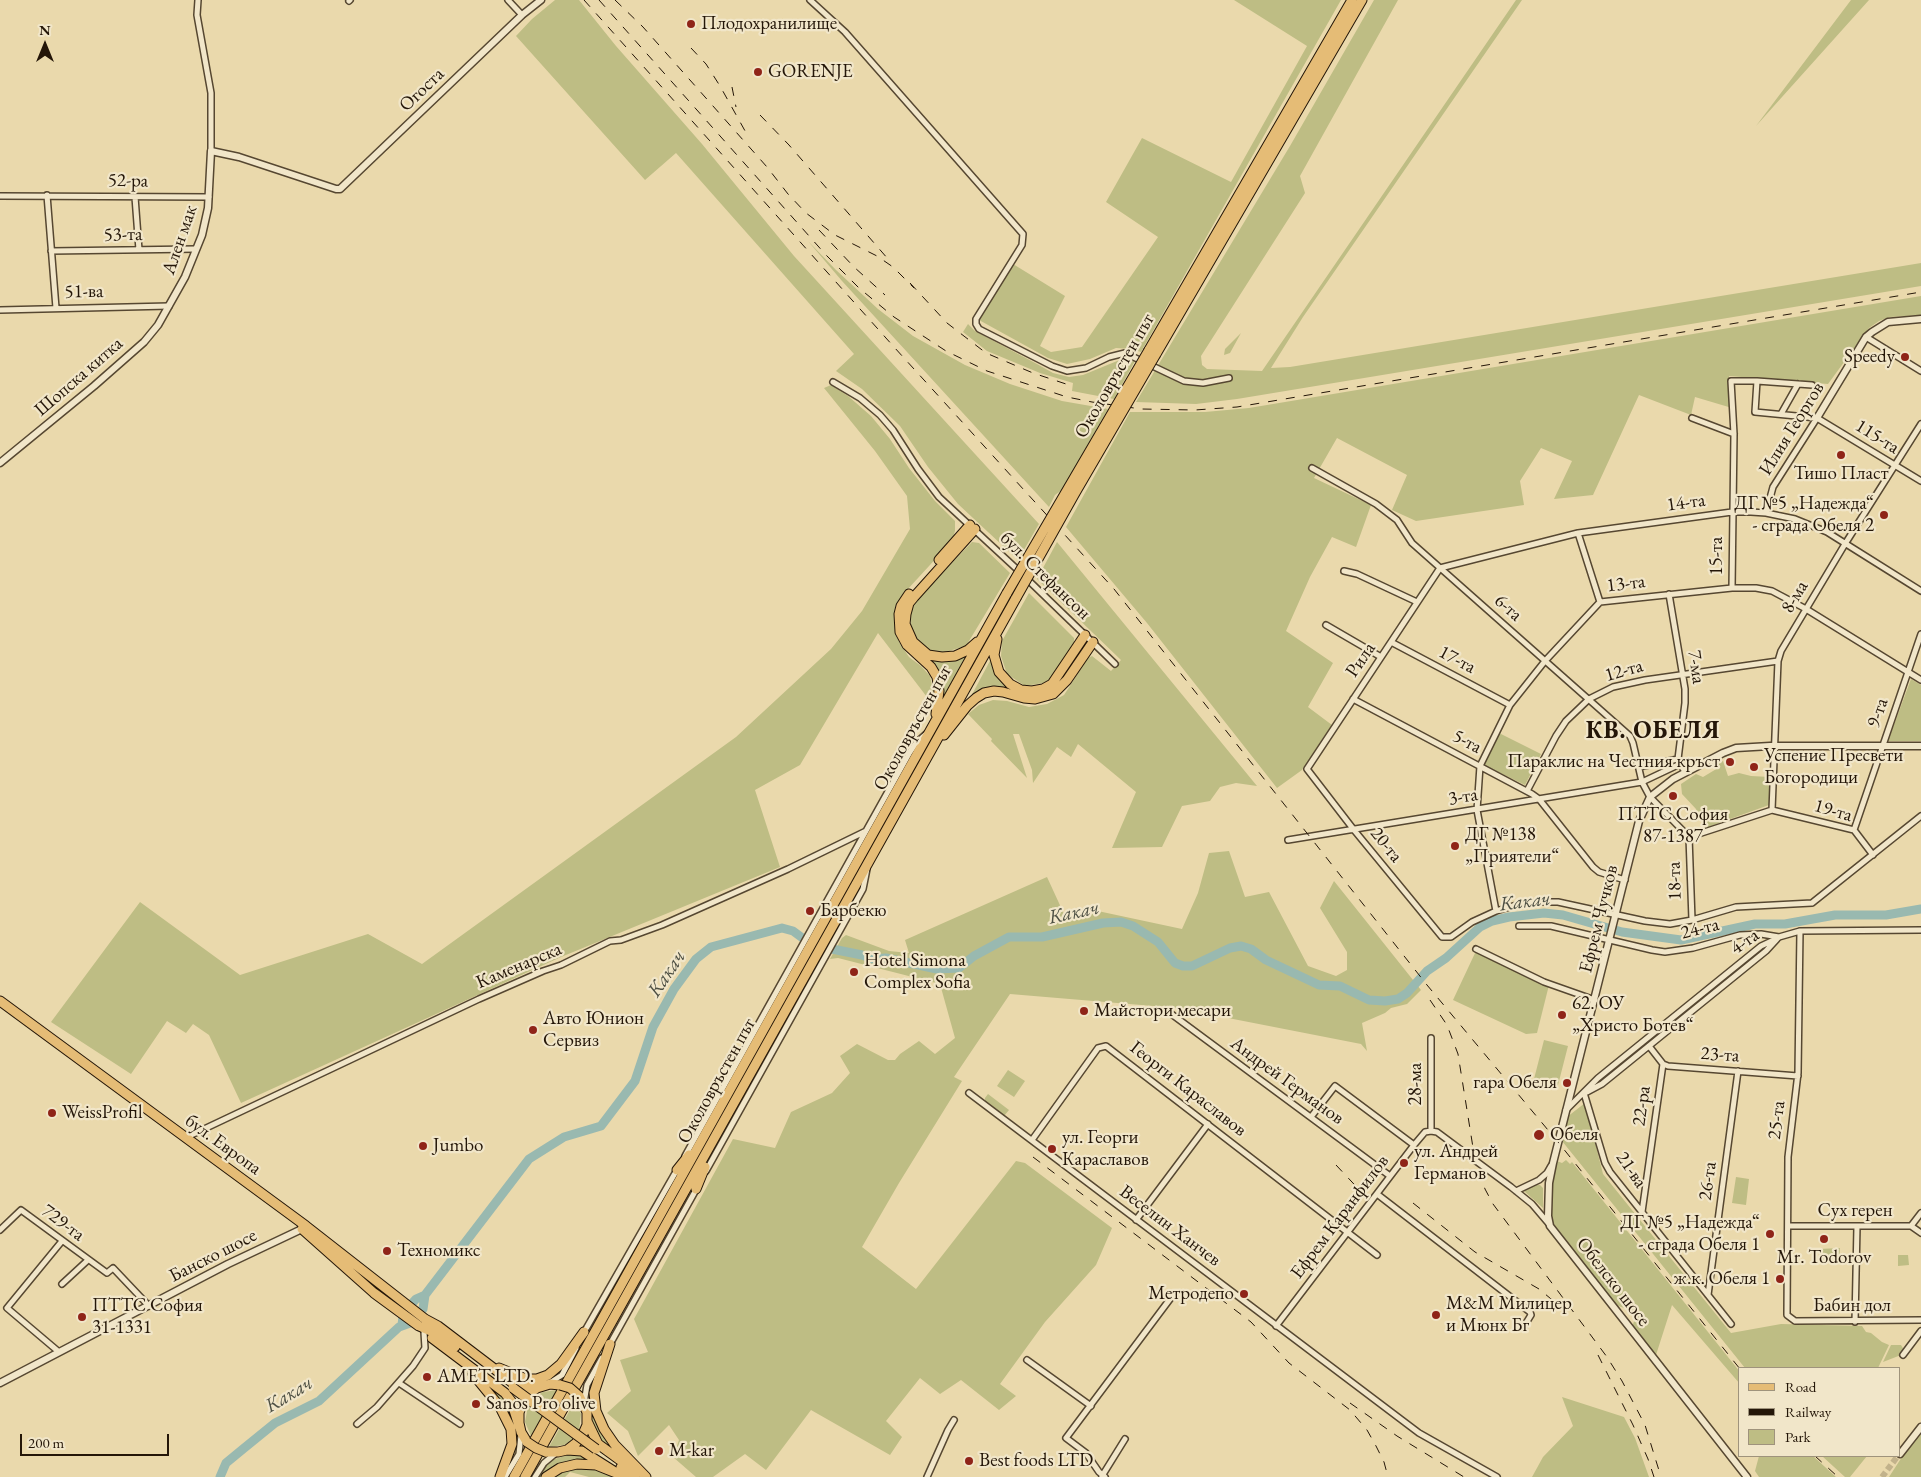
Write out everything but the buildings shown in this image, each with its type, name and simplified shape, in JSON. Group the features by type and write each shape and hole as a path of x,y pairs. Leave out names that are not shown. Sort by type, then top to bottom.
{"main road":[{"name":"Околовръстен път","path":"824,931 869,861 1352,0"},
{"name":"Околовръстен път","path":"525,1477 724,1120 813,953 880,821 1007,593 1362,0"},
{"path":"972,527 914,596 906,614 907,630 913,642 923,652 935,656 948,657 968,650 995,615"},
{"path":"931,728 939,691 937,676 931,667 912,651 902,639 899,614 906,598 972,527"},
{"path":"1003,621 995,646 995,664 1004,679 1021,690 1043,689 1052,684 1085,635"},
{"path":"935,744 948,731 967,706 984,693 1003,692 1035,699 1053,694 1067,680 1092,642"},
{"path":"880,821 882,803"},
{"name":"Околовръстен път","path":"514,1477 731,1089 813,953"},
{"name":"бул. Европа","path":"0,1001 402,1301 440,1343 508,1396 520,1429"},
{"name":"бул. Европа","path":"0,1006 304,1227 374,1293 396,1309 481,1359 515,1385 531,1387 544,1385"},
{"path":"696,1189 724,1120"},
{"path":"677,1170 707,1134"},
{"name":"бул. Европа","path":"423,1326 435,1332 635,1477"},
{"path":"481,1359 519,1377 537,1379 554,1372 584,1332"},
{"path":"610,1344 594,1393 596,1411 604,1429 615,1445 645,1477"},
{"path":"465,1364 490,1393 510,1423 512,1444 500,1477"},
{"path":"620,1475 582,1451 546,1452 527,1442 520,1429 519,1413 522,1403 528,1394 544,1385 560,1385 570,1388 581,1399 595,1439 602,1448 645,1477"},
{"path":"562,1451 580,1439 586,1429 587,1420"},
{"path":"546,1477 560,1468 577,1464 596,1466 620,1475"}],"street":[{"name":"Ален мак","path":"169,306 185,277 196,250 207,218 209,197 211,151 210,92 197,15 198,0"},
{"path":"508,0 522,15"},
{"name":"Огоста","path":"211,151 239,157 336,190 343,187 522,15 540,0"},
{"path":"810,0 845,32 1022,234 1022,245 976,319 979,329 1052,366 1067,371 1086,368 1117,354 1125,353 1184,382 1202,382 1229,378"},
{"path":"47,195 56,308"},
{"name":"52-ра","path":"0,196 209,197"},
{"path":"135,197 139,250"},
{"name":"53-та","path":"51,251 196,250"},
{"name":"51-ва","path":"0,310 169,306"},
{"name":"Шопска китка","path":"0,463 94,386 144,342 158,325 169,306"},
{"name":"Илия Георгов","path":"1766,513 1773,487 1866,337 1882,324 1921,319"},
{"path":"1866,337 1921,371"},
{"name":"15-та","path":"1732,588 1734,413 1731,381 1757,381"},
{"path":"1812,385 1757,381 1755,412 1817,418"},
{"name":"бул. Стефансон","path":"833,382 860,398 880,414 939,496 1115,664"},
{"path":"1781,414 1798,384"},
{"path":"1692,418 1734,434"},
{"name":"115-та","path":"1817,418 1921,481"},
{"name":"8-ма","path":"1772,810 1778,661 1781,651 1921,424"},
{"name":"6-та","path":"1312,468 1376,504 1397,520 1412,543 1630,736 1642,782 1650,797"},
{"name":"14-та","path":"1440,568 1578,533 1732,512 1766,513 1810,524 1921,591"},
{"path":"1578,533 1600,602"},
{"name":"Рила","path":"1307,769 1440,568"},
{"path":"1344,571 1362,576 1418,602"},
{"name":"13-та","path":"1496,911 1478,810 1480,766 1510,705 1545,661 1600,602 1732,588 1756,588 1772,591 1806,608 1921,680"},
{"name":"7-ма","path":"1669,594 1683,674 1685,703 1679,761"},
{"path":"1326,625 1381,657"},
{"name":"9-та","path":"1854,830 1921,634"},
{"name":"17-та","path":"1390,642 1510,705"},
{"name":"12-та","path":"1527,791 1556,736 1576,710 1589,700 1614,687 1628,682 1778,661"},
{"name":"5-та","path":"1352,699 1527,791 1539,799 1593,867 1607,875 1624,880"},
{"path":"581,1399 696,1189 824,931 866,830 916,743 931,728"},
{"path":"1650,797 1666,782 1736,748 1775,746 1921,746"},
{"path":"1638,767 1679,761 1685,772"},
{"name":"3-та","path":"1288,840 1642,782 1679,761"},
{"name":"20-та","path":"1307,769 1439,936 1444,938"},
{"name":"18-та","path":"1650,797 1689,837 1692,920"},
{"name":"Ефрем Чучков","path":"1550,1226 1548,1216 1549,1183 1553,1163 1639,821 1650,797"},
{"path":"1689,837 1772,810"},
{"name":"19-та","path":"1772,810 1854,830 1873,854"},
{"path":"1873,854 1921,816"},
{"name":"Каменарска","path":"185,1138 479,999 561,965 610,941 621,940 667,923 788,869 866,830"},
{"name":"24-та","path":"1444,938 1450,937 1472,922 1496,911 1520,904 1558,902 1615,917 1659,924 1692,920 1736,907 1801,905 1815,901 1873,854"},
{"name":"24-та","path":"1519,926 1551,926 1610,937 1665,952 1693,948 1740,935 1761,934 1779,937 1800,931 1921,930"},
{"name":"25-та","path":"1786,1313 1788,1157 1798,1076 1800,931"},
{"name":"4-та","path":"1584,1093 1602,1084 1766,951 1779,937"},
{"name":"4-та","path":"1566,1110 1598,1078 1761,946 1779,937"},
{"path":"1476,949 1544,982 1595,1000"},
{"path":"544,1385 562,1375 584,1332 677,1170 813,953"},
{"name":"Андрей Германов","path":"1166,1010 1390,1176"},
{"name":"28-ма","path":"1431,1038 1431,1130"},
{"name":"Георги Караславов","path":"1032,1140 1101,1046 1106,1046 1377,1255"},
{"path":"1649,1046 1663,1064"},
{"name":"23-та","path":"1663,1064 1668,1066 1798,1076"},
{"name":"22-ра","path":"1642,1212 1663,1064"},
{"name":"26-та","path":"1708,1295 1738,1071"},
{"path":"1312,1117 1335,1086 1414,1145"},
{"name":"21-ва","path":"1584,1093 1607,1168 1731,1324"},
{"name":"Веселин Ханчев","path":"969,1094 1419,1433 1497,1477"},
{"path":"1136,1220 1208,1124"},
{"name":"Ефрем Каранфилов","path":"1276,1326 1414,1145 1425,1132 1431,1130"},
{"name":"Обелско шосе","path":"1431,1130 1437,1132 1532,1204 1747,1477"},
{"path":"1516,1191 1539,1180 1553,1163"},
{"path":"1376,1194 1530,1312 1532,1315 1523,1328"},
{"name":"729-та","path":"0,1230 21,1210 107,1273 113,1268 149,1306"},
{"path":"1911,1226 1921,1213"},
{"name":"Сух герен","path":"1788,1226 1911,1226 1921,1233"},
{"path":"1855,1322 1857,1226"},
{"name":"Банско шосе","path":"0,1383 228,1264 304,1227"},
{"path":"59,1352 7,1308 62,1241"},
{"name":"729-та","path":"62,1284 88,1260"},
{"path":"1125,1439 1103,1476 1086,1453 1066,1438 1173,1295"},
{"name":"Бабин дол","path":"1786,1313 1789,1318 1796,1321 1921,1320"},
{"path":"423,1326 425,1348"},
{"path":"1903,1355 1921,1331"},
{"path":"357,1424 377,1407 399,1383 425,1348 440,1343"},
{"path":"1027,1360 1091,1406"},
{"path":"399,1383 460,1424"},
{"path":"927,1477 954,1420"},
{"path":"1901,1452 1921,1426"},
{"path":"505,1477 518,1454 520,1429"},
{"path":"535,1477 544,1463 562,1451"}],"green space":[{"path":"555,0 579,0 616,46 702,144 794,256 1039,524 1018,560 958,504 928,467 900,426 862,389 836,371 854,354 676,153 645,180 516,36 532,19"},
{"path":"1234,0 1341,0 1141,352 1116,348 1090,359 1067,364 1048,358 979,320 1013,264 1065,296 1040,346 1051,352 1082,347 1158,237 1106,202 1142,138 1231,182 1307,46"},
{"path":"1374,0 1398,0 1300,176 1305,193 1201,356 1202,365 1207,369 1262,371 1516,0 1522,0 1303,317 1271,368 1290,367 1921,263 1921,286 1237,399 1196,404 1136,402 1290,146"},
{"path":"1851,0 1869,0 1756,126"},
{"path":"808,241 878,309 913,336 965,365 1010,384 1062,401 1108,409 1062,490 1055,495 1049,507 842,281"},
{"path":"1921,296 1921,315 1890,317 1879,321 1869,328 1828,384 1729,376 1732,408 1695,397 1691,415 1639,395 1593,495 1554,499 1572,461 1541,448 1520,481 1524,505 1416,521 1392,510 1407,475 1337,438 1314,478 1371,505 1356,547 1332,537 1310,577 1286,631 1333,663 1308,707 1332,725 1302,770 1277,788 1147,623 1066,527 1130,412 1205,412 1249,408"},
{"path":"968,324 975,331 1053,373 1069,377 1083,375 1122,359 1135,361 1114,399 1072,391 1073,383 1040,373 987,351 963,332"},
{"path":"1241,333 1230,353 1224,355 1225,349"},
{"path":"831,385 848,396 871,416 935,501 955,521 955,531 952,541 907,590 899,605 896,624 899,642 909,657 930,676 933,690 930,701 878,633 800,765 755,790 780,867 561,957 241,1103 209,1035 193,1024 186,1033 167,1021 131,1074 51,1022 140,902 240,975 368,934 422,964 736,737 831,649 862,611 910,529 907,496 875,451 824,388"},
{"path":"972,542 979,543 1010,573 966,646 942,653 927,650 912,634 910,616 915,601"},
{"path":"1057,542 1257,786 1236,783 1220,787 1210,801 1182,806 1162,847 1112,848 1136,792 1078,744 1071,757 1057,747 1033,783 1032,770 1019,734 1013,734 1027,778 968,714 979,705 993,700 1007,701 1029,707 1047,704 1064,695 1088,658 1092,656 1111,671 1121,660 1037,579"},
{"path":"1029,593 1074,638 1074,646 1055,677 1043,683 1025,686 1007,674 1001,656 1002,641"},
{"path":"967,656 941,702 943,688 941,677 936,666 927,657 937,661 953,661"},
{"path":"991,659 1021,695 1006,689 968,702"},
{"path":"1911,679 1921,685 1921,741 1888,741"},
{"path":"1499,733 1541,754 1525,785 1484,765"},
{"path":"1723,761 1728,776 1739,773 1770,777 1769,805 1705,828 1696,809 1682,794 1681,784 1696,774 1703,777 1718,768 1719,763"},
{"path":"1229,851 1245,897 1269,892 1308,966 1336,976 1347,970 1347,952 1320,908 1334,881 1421,990 1407,1004 1391,1008 1385,1013 1362,1023 1367,1051 1361,1044 1177,1008 1010,994 954,1077 962,1081 862,1247 916,1289 1016,1161 1025,1163 1112,1228 1096,1265 1045,1322 1000,1384 1016,1396 999,1410 961,1380 940,1394 920,1378 886,1421 902,1437 890,1455 811,1410 766,1470 745,1454 713,1477 696,1477 673,1457 679,1440 669,1425 638,1456 628,1431 607,1413 631,1391 620,1360 648,1352 634,1319 733,1139 775,1148 791,1112 832,1093 850,1073 840,1056 857,1044 888,1060 895,1060 900,1054 919,1041 935,1054 955,1038 940,984 838,958 830,959 842,938 846,935 889,951 909,953 905,940 1047,877 1064,914 1093,910 1182,929 1198,893 1209,853"},
{"path":"1476,951 1549,985 1537,1033 1526,1034 1453,1000"},
{"path":"1544,1040 1568,1046 1558,1085 1534,1079"},
{"path":"1008,1070 1025,1081 1014,1097 997,1086"},
{"path":"988,1094 1009,1110 1004,1116 985,1102"},
{"path":"1585,1103 1603,1174 1731,1333 1781,1324 1862,1326 1866,1332 1871,1333 1889,1345 1878,1367 1744,1367 1562,1141 1567,1117"},
{"path":"1566,1160 1570,1164 1572,1162 1738,1370 1738,1382 1672,1305 1656,1355 1632,1327 1637,1313 1616,1305 1553,1223 1550,1214 1552,1178 1557,1161 1562,1163"},
{"path":"1736,1177 1749,1179 1746,1205 1732,1203"},
{"path":"1535,1185 1540,1185 1543,1188 1543,1208 1524,1191"},
{"path":"1840,1248 1839,1261 1820,1261 1819,1249"},
{"path":"1898,1255 1908,1255 1909,1265 1898,1266"},
{"path":"1891,1345 1901,1345 1904,1350 1901,1355 1883,1362"},
{"path":"600,1365 591,1397 620,1453 602,1446 594,1430 588,1390"},
{"path":"481,1377 510,1403 518,1442 517,1449 504,1474 514,1444"},
{"path":"557,1390 531,1436 525,1422 528,1406 535,1397 543,1392"},
{"path":"1562,1397 1624,1417 1635,1438 1649,1477 1532,1477 1543,1457 1573,1426"},
{"path":"575,1401 581,1414 579,1431 572,1440 564,1445 549,1447"},
{"path":"1921,1433 1921,1477 1889,1477 1900,1460"},
{"path":"571,1454 590,1457 588,1462 543,1477 537,1477 548,1461"},
{"path":"1759,1457 1814,1457 1836,1477 1759,1477 1755,1471"},
{"path":"1823,1457 1866,1457 1850,1477 1845,1477"},
{"path":"577,1468 593,1469 612,1477 589,1477 570,1472 565,1477 552,1477 561,1472"}],"waterway":[{"name":"Какач","path":"402,1325 406,1310 416,1299 425,1295 529,1159 564,1137 601,1126 635,1081 653,1027 674,989 696,959 711,947 782,928 793,931 812,945 862,955 871,959 886,958 937,969 959,968 974,956 1009,937 1042,937 1103,923 1121,922 1133,926 1158,942 1175,963 1183,966 1192,966 1230,948 1241,946 1251,949 1266,960 1319,985 1340,986 1369,1000 1385,1001 1398,999 1407,993 1427,971 1446,958 1480,927 1492,921 1509,917 1544,913 1563,915 1622,932 1681,940 1755,924 1785,924 1835,915 1886,915 1921,909"},
{"name":"Какач","path":"220,1477 226,1463 275,1423 319,1401 399,1327 410,1323 423,1309 425,1295"}],"tunnel":[{"path":"1882,1477 1897,1457"}],"railway":[{"path":"584,0 894,347 1114,589 1427,985 1558,1142 1738,1367"},
{"path":"599,0 826,255 859,288 894,317 946,351 987,371 1067,397 1141,409 1195,410 1237,407 1921,292"},
{"path":"615,0 643,27 806,213 835,235 877,256 893,267 914,288"},
{"path":"691,48 706,64 749,138"},
{"path":"732,87 736,107"},
{"path":"760,115 789,145 888,259"},
{"path":"819,230 854,267 885,295"},
{"path":"910,283 947,323 986,353 1033,373 1066,384"},
{"path":"1430,1000 1447,1025 1458,1054 1475,1160 1485,1189 1493,1204 1607,1357 1622,1381 1645,1425 1661,1477"},
{"path":"1033,1157 1251,1322 1289,1363 1350,1410 1367,1430 1384,1462 1388,1477"},
{"path":"1336,1165 1367,1198"},
{"path":"1413,1203 1475,1252 1539,1289 1568,1315"},
{"path":"1598,1355 1633,1425 1654,1477"},
{"path":"1350,1403 1397,1436 1464,1477"},
{"path":"1816,1457 1838,1477"}],"place":[{"name":"Плодохранилище","path":"691,24"},
{"name":"GORENJE","path":"758,72"},
{"name":"Speedy","path":"1905,357"},
{"name":"Тишо Пласт","path":"1841,455"},
{"name":"ДГ №5 „Надежда“ - сграда Обеля 2","path":"1884,515"},
{"name":"Параклис на Честния кръст","path":"1730,762"},
{"name":"Успение Пресвети Богородици","path":"1754,767"},
{"name":"ПТТС София 87-1387","path":"1673,796"},
{"name":"ДГ №138 „Приятели“","path":"1455,846"},
{"name":"Барбекю","path":"810,911"},
{"name":"Hotel Simona Complex Sofia","path":"854,972"},
{"name":"Майстори месари","path":"1084,1011"},
{"name":"62. ОУ „Христо Ботев“","path":"1562,1015"},
{"name":"Авто Юнион Сервиз","path":"533,1030"},
{"name":"гара Обеля","path":"1567,1083"},
{"name":"WeissProfil","path":"52,1113"},
{"name":"Обеля","path":"1539,1135"},
{"name":"Jumbo","path":"423,1146"},
{"name":"ул. Георги Караславов","path":"1052,1149"},
{"name":"ул. Андрей Германов","path":"1404,1163"},
{"name":"ДГ №5 „Надежда“ - сграда Обеля 1","path":"1770,1234"},
{"name":"Mr. Todorov","path":"1824,1239"},
{"name":"Техномикс","path":"387,1251"},
{"name":"ж.к. Обеля 1","path":"1780,1279"},
{"name":"Метродепо","path":"1244,1294"},
{"name":"М&M Mилицер и Мюнх Бг","path":"1436,1315"},
{"name":"ПТТС София 31-1331","path":"82,1317"},
{"name":"AMET LTD.","path":"427,1377"},
{"name":"Sanos Pro olive","path":"476,1404"},
{"name":"M-kar","path":"659,1451"},
{"name":"Best foods LTD","path":"969,1461"}],"district":[{"name":"КВ. ОБЕЛЯ","path":"1653,731"}]}
